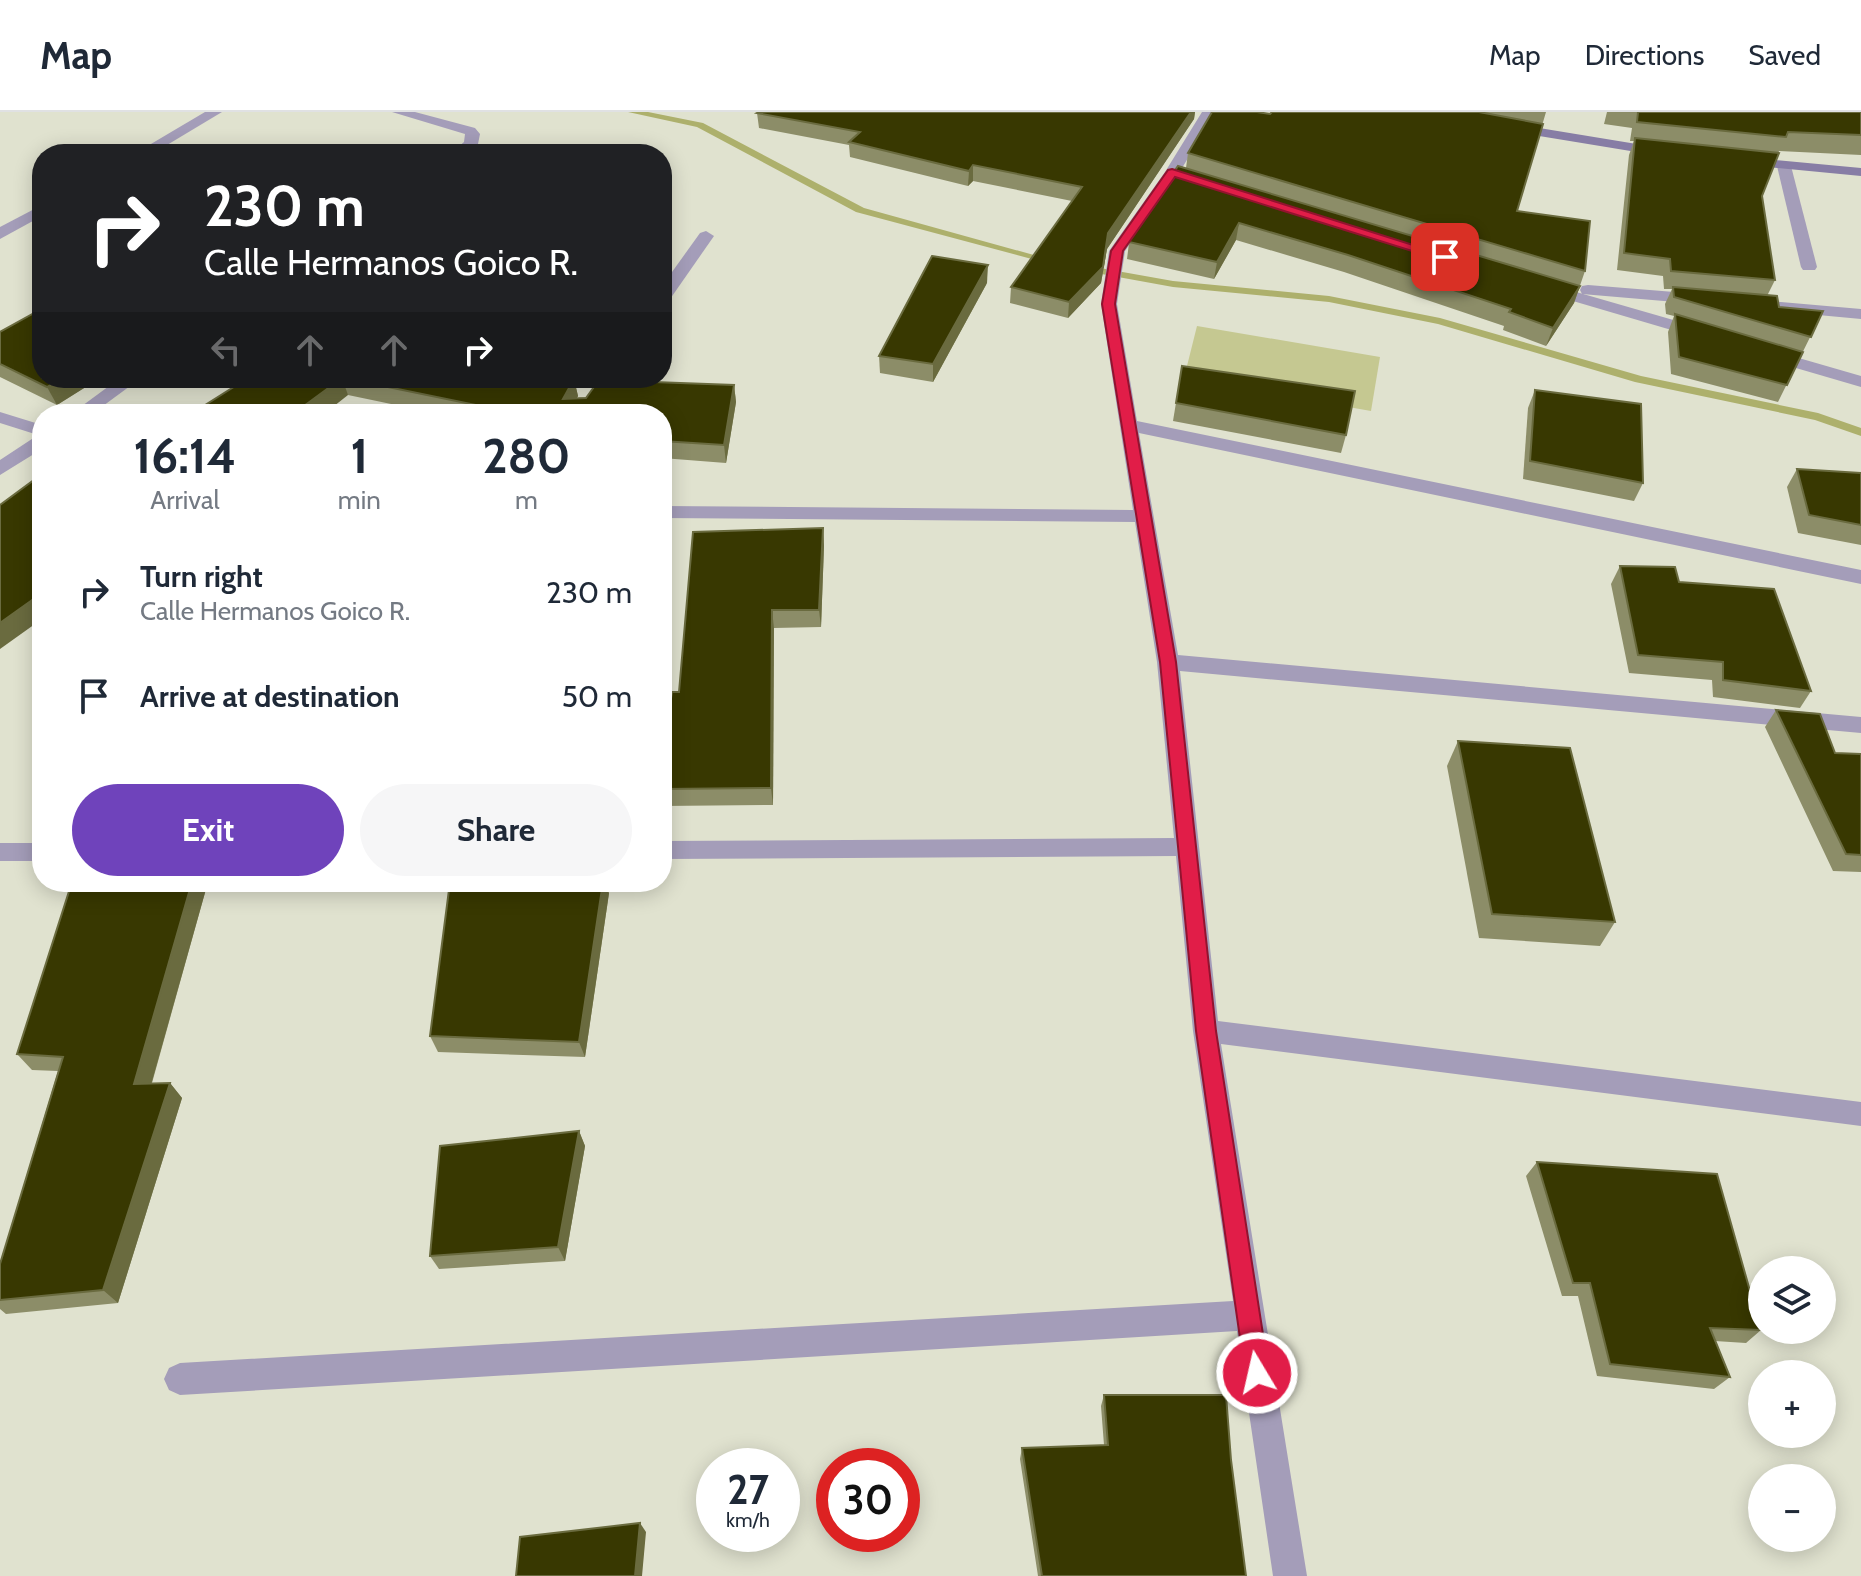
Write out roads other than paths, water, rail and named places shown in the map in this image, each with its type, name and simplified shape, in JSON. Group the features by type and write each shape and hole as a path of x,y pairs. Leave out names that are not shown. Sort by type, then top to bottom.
{"main road":[{"path":"1488,123 1610,146 1673,153"},
{"path":"1721,158 1861,172"}],"street":[{"path":"159,144 215,112"},
{"path":"399,112 464,128 473,134 471,144"},
{"path":"1209,112 1180,175 1117,251 1109,304 1168,662 1206,1031 1290,1576"},
{"path":"1784,166 1809,267"},
{"path":"0,234 32,216"},
{"path":"672,284 706,236"},
{"path":"1717,339 1529,283 1861,314"},
{"path":"1747,348 1861,382"},
{"path":"94,404 118,388"},
{"path":"0,417 32,428"},
{"path":"1129,425 1861,577"},
{"path":"0,469 32,447"},
{"path":"672,512 1143,516"},
{"path":"1168,662 1861,725"},
{"path":"672,850 1188,847"},
{"path":"0,852 32,852"},
{"path":"1206,1031 1861,1114"},
{"path":"180,1379 1248,1315"}],"waterway":[{"path":"633,112 700,125 860,210 1054,262"},
{"path":"1100,271 1173,284 1329,299 1440,321 1639,379 1818,417 1861,432"}]}
